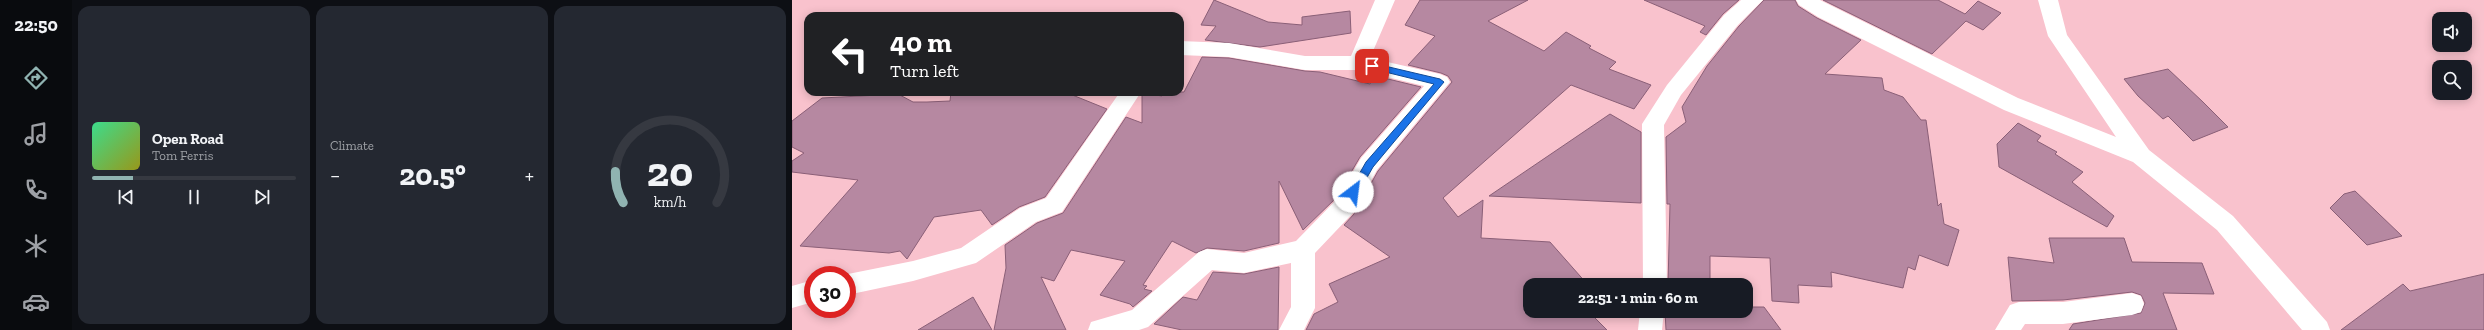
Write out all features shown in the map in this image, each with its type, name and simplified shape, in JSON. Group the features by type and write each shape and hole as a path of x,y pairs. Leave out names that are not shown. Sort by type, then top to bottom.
{"street":[{"path":"1358,63 1386,0"},
{"path":"1655,278 1656,235 1653,124 1674,90 1731,20 1753,0"},
{"path":"1806,0 1825,12 2011,104 2141,156"},
{"path":"2048,0 2058,36 2141,156 2225,223 2318,330"},
{"path":"1100,330 1139,319 1207,259 1244,263 1303,250 1345,206 1369,164 1440,82 1358,63 1305,63 1229,50 1184,48"},
{"path":"856,282 913,271 968,256 1028,215 1054,205 1128,96"},
{"path":"1291,330 1303,308 1303,250"},
{"path":"792,297 804,294"},
{"path":"2007,330 2019,313 2063,313 2132,304"},
{"path":"1650,330 1651,318"}],"building":[{"path":"1214,0 1268,22 1302,25 1302,17 1350,11 1351,33 1260,47 1205,40 1216,26 1201,25"},
{"path":"1420,0 1528,0 1488,21 1544,51 1566,32 1591,46 1589,48 1616,62 1609,69 1651,85 1634,109 1571,85 1443,198 1458,217 1483,200 1481,238 1550,242 1582,278 1523,278 1523,318 1595,318 1607,330 1306,330 1314,314 1338,302 1329,284 1390,257 1344,225 1354,214 1378,171 1452,82 1448,76 1441,73 1408,65 1435,36 1405,25"},
{"path":"1644,0 1739,0 1723,14 1706,35 1700,32 1705,26"},
{"path":"1764,0 1795,0 1798,6 1817,18 1861,40 1825,74 1882,78 1884,90 1903,97 1921,120 1926,120 1938,206 1941,203 1944,224 1959,230 1948,266 1919,255 1915,270 1908,267 1903,288 1831,272 1832,287 1798,285 1799,303 1772,301 1770,258 1710,256 1710,278 1668,278 1670,204 1667,204 1666,137 1686,122 1682,107 1707,66 1739,26"},
{"path":"1823,0 1938,0 1965,14 1978,1 2001,13 1983,30 1966,21 1932,54"},
{"path":"1202,57 1229,58 1305,71 1320,72 1370,84 1372,79 1388,79 1421,87 1360,157 1336,198 1303,230 1279,181 1279,243 1244,251 1207,248 1196,253 1172,241 1143,285 1147,286 1144,289 1152,291 1133,307 1130,304 1100,295 1125,261 1071,250 1054,281 1041,277 1066,330 994,330 1006,268 1005,245 1037,223 1063,213 1126,117 1142,123 1142,96 1184,96 1184,92"},
{"path":"2168,69 2228,127 2193,141 2168,116 2163,119 2138,96 2124,79"},
{"path":"902,96 913,102 950,101 951,96 1075,96 1107,109 1045,197 1019,207 992,225 981,210 934,217 907,259 900,251 889,253 800,246 858,180 792,172 792,161 804,153 792,147 792,121 822,98"},
{"path":"1610,114 1641,132 1641,203 1489,196"},
{"path":"2018,123 2041,136 2037,141 2057,152 2055,154 2083,172 2072,182 2114,216 2107,227 1999,167 1997,144"},
{"path":"2355,191 2402,236 2367,245 2330,208 2344,194"},
{"path":"2049,238 2124,238 2132,262 2202,263 2214,294 2163,293 2177,330 2069,330 2073,324 2141,313 2145,303 2141,295 2132,292 2063,300 2012,301 2008,257 2054,263"},
{"path":"1279,267 1278,330 1182,330 1154,324 1183,297 1197,300 1213,272 1244,274"},
{"path":"2484,274 2484,330 2341,330 2403,284 2410,291"},
{"path":"973,297 992,330 918,330"},
{"path":"1753,307 1764,307 1781,330 1666,330 1665,318 1753,318"}],"route":[{"path":"1353,192 1369,164 1440,82 1372,66"}]}
